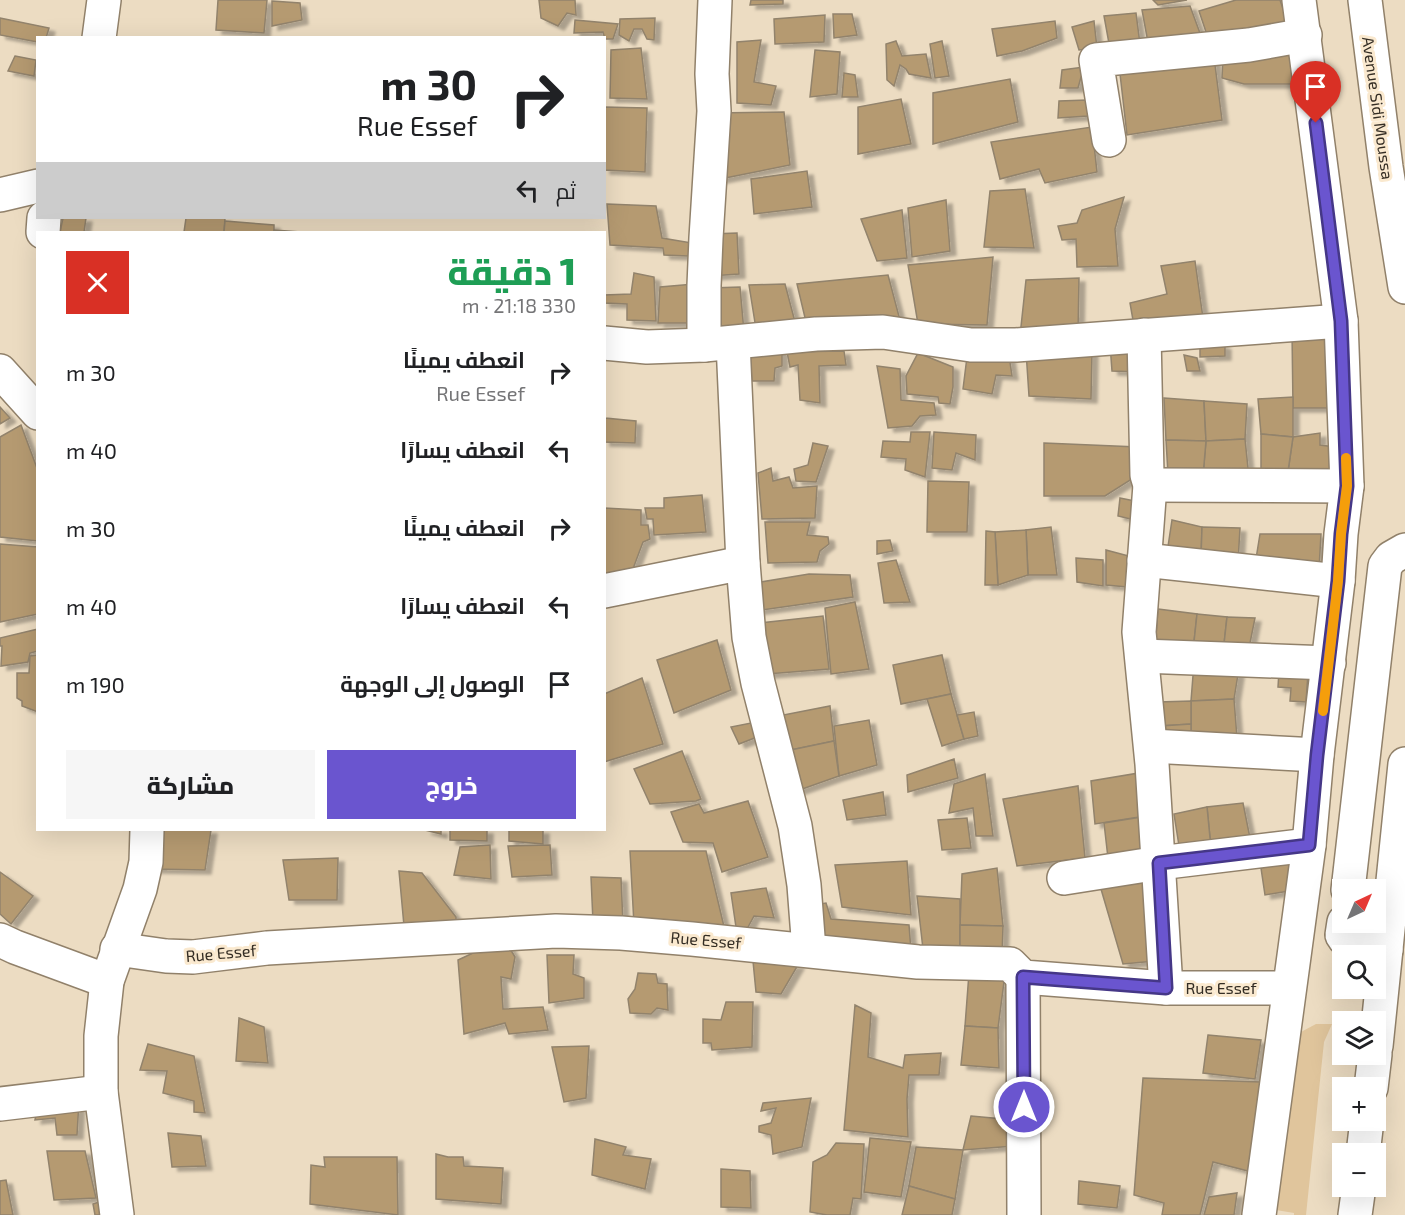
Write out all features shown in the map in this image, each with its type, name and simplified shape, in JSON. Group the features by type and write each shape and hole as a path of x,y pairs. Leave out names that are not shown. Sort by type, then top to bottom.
{"street":[{"path":"99,36 104,0"},
{"path":"715,0 712,74 714,111 704,286 719,344 749,637 758,683 795,826 804,885 809,950"},
{"path":"1259,1215 1309,845 1347,486 1341,321 1299,0"},
{"name":"Avenue Sidi Moussa","path":"1365,0 1386,167 1405,287"},
{"path":"1109,140 1096,60 1249,45 1305,35"},
{"path":"0,195 36,186"},
{"path":"606,343 647,346 719,344 816,334 883,332 971,345 1016,345 1341,321"},
{"path":"1144,335 1147,475 1150,485 1139,632 1151,746 1166,988"},
{"path":"0,371 36,411"},
{"path":"1150,485 1347,486"},
{"path":"1349,879 1385,566 1392,558 1405,550"},
{"path":"1144,560 1338,581"},
{"path":"606,591 743,563"},
{"path":"1142,656 1329,663"},
{"path":"1151,746 1317,755"},
{"path":"1386,950 1403,808 1405,764"},
{"path":"117,1215 101,1092 101,1036 107,981 140,889 146,862 147,831"},
{"path":"1064,878 1159,863 1309,845"},
{"name":"Rue Essef","path":"117,949 166,956 193,957 267,948 556,931 621,933 918,962 1010,964 1023,977 1166,988 1289,988"},
{"path":"0,940 107,981"},
{"path":"1023,977 1024,1215"},
{"path":"0,1104 101,1092"},
{"path":"1355,1215 1357,1197"}],"shaded area":[{"path":"1316,1024 1332,1024 1324,1042 1306,1215 1294,1215 1294,1213 1276,1210 1301,1032"}],"building":[{"path":"218,0 267,0 264,33 216,30"},
{"path":"539,0 575,0 576,15 567,13 558,26 541,18"},
{"path":"751,0 783,0 783,4 750,5"},
{"path":"1153,0 1187,0 1158,5"},
{"path":"1236,0 1280,0 1289,26 1209,41 1199,11"},
{"path":"272,1 300,3 302,20 272,26"},
{"path":"1190,6 1204,44 1149,48 1142,10"},
{"path":"1136,13 1141,52 1110,49 1104,16"},
{"path":"833,14 852,14 857,35 834,38"},
{"path":"825,15 824,42 775,44 774,19"},
{"path":"0,18 49,28 47,36 36,36 36,42 0,35"},
{"path":"655,18 654,40 647,39 642,29 634,29 629,41 619,35 620,19"},
{"path":"575,20 618,24 613,39 606,39 603,32 574,33"},
{"path":"1055,21 1057,38 1022,51 997,56 992,29"},
{"path":"1094,21 1097,48 1079,50 1072,27"},
{"path":"761,40 754,82 776,86 771,105 737,103 737,42"},
{"path":"896,41 902,56 926,54 931,78 909,74 900,65 894,86 887,80 886,44"},
{"path":"942,41 949,76 935,78 930,44"},
{"path":"1296,45 1302,84 1244,84 1222,78 1223,56"},
{"path":"641,48 647,99 610,98 611,50"},
{"path":"815,50 840,52 837,94 810,97"},
{"path":"15,56 36,60 34,76 8,71"},
{"path":"1214,57 1222,120 1127,135 1119,65"},
{"path":"1084,67 1088,74 1081,77 1078,88 1060,88 1062,70"},
{"path":"844,73 855,75 858,97 842,97"},
{"path":"1010,79 1018,122 933,144 933,93"},
{"path":"901,99 911,144 858,154 858,107"},
{"path":"1087,100 1088,116 1058,118 1059,101"},
{"path":"606,107 647,108 645,172 606,170"},
{"path":"784,112 790,165 715,180 716,113"},
{"path":"1092,127 1097,172 1045,183 1039,169 1000,179 991,142"},
{"path":"807,171 812,207 754,214 751,179"},
{"path":"1025,189 1034,248 984,247 990,191"},
{"path":"1124,197 1115,229 1118,266 1077,267 1076,239 1062,240 1058,226 1077,223 1082,210"},
{"path":"946,200 950,251 912,257 908,208"},
{"path":"607,204 656,206 662,238 692,243 688,256 664,255 663,248 610,245"},
{"path":"902,210 907,258 877,261 861,219"},
{"path":"63,219 86,219 84,231 60,231"},
{"path":"186,219 225,219 224,231 184,231"},
{"path":"225,221 274,225 274,231 224,231"},
{"path":"737,233 739,274 710,276 710,234"},
{"path":"993,257 987,325 918,324 908,265"},
{"path":"1195,261 1203,318 1134,326 1130,303 1167,294 1161,266"},
{"path":"634,273 654,277 656,321 627,320 627,304 606,303 606,295 631,294"},
{"path":"888,275 901,324 806,322 797,284"},
{"path":"1079,278 1078,332 1020,336 1026,280"},
{"path":"694,284 692,323 658,323 660,287"},
{"path":"785,284 795,322 756,329 749,285"},
{"path":"740,287 744,332 713,336 710,288"},
{"path":"1331,330 1330,408 1293,408 1292,332"},
{"path":"1200,337 1225,346 1225,356 1200,357"},
{"path":"1139,339 1141,372 1112,371 1110,344"},
{"path":"782,345 782,366 775,368 774,381 752,381 749,348"},
{"path":"968,349 1009,356 1012,376 996,375 992,394 963,389"},
{"path":"844,351 846,365 819,366 820,403 800,400 798,365 790,367 787,352"},
{"path":"1026,351 1092,351 1091,399 1029,396"},
{"path":"918,353 953,367 950,404 939,403 938,397 907,394 906,376"},
{"path":"1184,355 1197,358 1200,371 1187,371"},
{"path":"877,366 900,369 901,400 934,403 936,415 920,416 912,426 888,428"},
{"path":"1293,397 1293,437 1261,434 1258,399"},
{"path":"1164,398 1204,401 1206,441 1166,440"},
{"path":"1204,401 1247,404 1245,439 1206,441"},
{"path":"0,407 10,418 0,424"},
{"path":"606,418 636,421 635,443 606,442"},
{"path":"21,425 36,466 36,541 0,537 0,437"},
{"path":"911,432 930,432 925,477 905,470 906,459 881,457 883,441 910,442"},
{"path":"934,432 976,435 975,460 956,453 952,470 932,468"},
{"path":"1320,433 1320,445 1335,447 1338,480 1288,472 1293,437"},
{"path":"1261,434 1293,437 1287,478 1261,476"},
{"path":"1245,439 1249,478 1203,476 1206,441"},
{"path":"1166,440 1206,441 1203,476 1168,474"},
{"path":"813,443 828,446 816,482 796,481 794,469 808,465"},
{"path":"1044,443 1138,447 1143,472 1105,496 1044,496"},
{"path":"771,468 773,481 789,477 793,488 817,486 815,518 762,519 758,473"},
{"path":"928,481 969,482 967,532 927,532"},
{"path":"702,495 706,532 654,535 653,519 647,519 645,508 664,508 664,498"},
{"path":"1120,498 1145,503 1143,522 1118,516"},
{"path":"606,508 641,510 641,525 648,525 650,539 643,542 634,566 635,582 606,580"},
{"path":"1172,520 1202,527 1201,558 1167,553"},
{"path":"765,522 810,522 807,535 828,537 829,544 820,551 817,562 768,563"},
{"path":"1051,527 1057,575 1028,575 1026,530"},
{"path":"1202,527 1240,528 1238,562 1201,558"},
{"path":"1026,530 1028,575 998,585 995,532"},
{"path":"986,531 995,532 998,585 985,585"},
{"path":"1260,534 1321,534 1319,569 1255,565"},
{"path":"890,540 893,551 877,554 877,541"},
{"path":"0,544 36,547 36,614 0,622"},
{"path":"1106,550 1140,559 1138,588 1106,585"},
{"path":"1076,558 1103,560 1103,586 1077,582"},
{"path":"896,560 910,602 884,603 878,563"},
{"path":"809,574 850,575 853,597 755,611 755,583"},
{"path":"855,602 869,669 831,674 825,608"},
{"path":"1158,609 1197,614 1193,651 1155,649"},
{"path":"1197,614 1227,617 1223,653 1193,651"},
{"path":"823,616 829,669 767,674 760,623"},
{"path":"1227,617 1255,618 1248,653 1223,653"},
{"path":"36,629 36,652 30,653 28,662 1,666 0,638"},
{"path":"717,640 731,690 674,713 657,660"},
{"path":"36,655 36,711 22,706 22,701 17,698 17,673 29,673 30,656"},
{"path":"942,655 951,694 901,704 893,665"},
{"path":"1194,663 1239,668 1234,699 1191,701"},
{"path":"1279,671 1308,673 1306,702 1290,701 1291,688 1278,687"},
{"path":"642,678 663,744 606,761 606,693"},
{"path":"951,694 964,739 942,746 927,699"},
{"path":"1234,699 1237,738 1191,742 1191,701"},
{"path":"1191,701 1191,724 1160,726 1158,702"},
{"path":"830,706 834,741 781,752 773,717"},
{"path":"974,712 978,736 964,739 957,715"},
{"path":"869,720 877,765 839,776 834,726"},
{"path":"761,721 765,734 739,744 731,727"},
{"path":"1191,724 1191,742 1161,743 1160,726"},
{"path":"834,741 839,776 791,793 781,752"},
{"path":"682,751 701,799 650,804 634,769"},
{"path":"954,759 958,778 908,792 907,775"},
{"path":"1151,771 1152,815 1095,824 1091,781"},
{"path":"985,774 993,836 976,836 973,808 949,813 954,784"},
{"path":"1078,786 1085,858 1017,866 1003,799"},
{"path":"883,792 886,815 847,820 843,800"},
{"path":"748,801 768,857 722,872 713,843 683,842 671,812 699,804 704,813"},
{"path":"1243,803 1250,838 1211,848 1207,807"},
{"path":"1207,807 1211,848 1180,852 1174,814"},
{"path":"1148,816 1154,848 1108,858 1104,823"},
{"path":"967,818 971,848 942,850 938,820"},
{"path":"159,831 211,831 205,870 153,869"},
{"path":"450,831 487,831 487,841 450,840"},
{"path":"509,831 543,831 543,844 509,841"},
{"path":"490,845 491,879 454,875 460,847"},
{"path":"550,845 552,875 512,877 508,846"},
{"path":"630,851 706,851 726,935 634,925"},
{"path":"338,858 337,900 289,900 283,860"},
{"path":"1302,860 1301,889 1265,895 1261,868"},
{"path":"907,861 911,915 842,907 835,865"},
{"path":"997,868 1003,926 960,925 962,874"},
{"path":"399,871 422,873 456,917 456,928 404,926"},
{"path":"0,872 33,896 11,924 0,914"},
{"path":"591,877 621,878 623,924 593,922"},
{"path":"1147,880 1155,961 1123,964 1101,889"},
{"path":"766,888 774,918 754,916 747,929 736,927 731,893"},
{"path":"917,896 960,899 960,952 923,949"},
{"path":"826,903 831,919 909,925 911,951 820,940 813,905"},
{"path":"960,925 1003,926 1002,956 960,952"},
{"path":"488,946 509,947 515,957 511,979 501,977 503,1009 543,1007 548,1030 509,1034 505,1023 464,1034 458,960"},
{"path":"547,955 574,955 573,974 584,978 584,998 549,1003"},
{"path":"753,961 798,965 781,994 756,992"},
{"path":"638,973 656,974 658,983 667,984 668,1010 657,1008 651,1014 630,1013 628,999 635,989"},
{"path":"969,973 1005,974 998,1028 965,1026"},
{"path":"726,1002 753,1002 752,1047 712,1050 711,1043 703,1043 703,1019 721,1020"},
{"path":"855,1005 871,1013 868,1057 903,1068 905,1055 941,1053 939,1075 909,1075 908,1137 844,1130"},
{"path":"239,1018 264,1027 268,1063 236,1061"},
{"path":"965,1026 998,1028 999,1068 961,1065"},
{"path":"1208,1035 1261,1040 1255,1079 1203,1073"},
{"path":"148,1044 194,1056 205,1113 194,1112 194,1101 163,1093 167,1071 140,1070"},
{"path":"589,1046 586,1098 564,1102 552,1047"},
{"path":"1143,1078 1261,1082 1248,1171 1213,1162 1200,1215 1162,1215 1164,1203 1134,1195"},
{"path":"811,1098 802,1147 773,1154 771,1135 759,1132 759,1126 771,1123 776,1108 761,1111 763,1103"},
{"path":"79,1101 77,1135 57,1135 55,1118 35,1120 37,1109"},
{"path":"971,1116 1014,1120 1014,1146 963,1150"},
{"path":"168,1133 201,1136 206,1166 172,1167"},
{"path":"870,1138 911,1142 901,1197 864,1192"},
{"path":"595,1139 626,1147 623,1155 651,1159 645,1189 592,1175"},
{"path":"836,1143 864,1144 861,1199 853,1198 850,1215 810,1212 813,1162 827,1155"},
{"path":"916,1147 963,1150 955,1199 909,1186"},
{"path":"47,1151 85,1151 96,1198 54,1200"},
{"path":"436,1154 463,1157 464,1166 503,1168 501,1204 436,1199"},
{"path":"324,1157 397,1157 398,1215 310,1204 311,1165 325,1167"},
{"path":"721,1169 750,1171 751,1208 721,1207"},
{"path":"6,1180 13,1215 0,1215 0,1181"},
{"path":"1079,1181 1120,1186 1117,1208 1078,1204"},
{"path":"909,1186 955,1199 952,1215 902,1215"},
{"path":"1237,1193 1234,1215 1204,1215 1209,1197"},
{"path":"105,1200 107,1215 95,1215 93,1204"}],"slow traffic":[{"path":"1323,711 1347,486 1346,458"}],"route":[{"path":"1024,1107 1023,977 1166,988 1159,863 1309,845 1347,486 1341,321 1316,123"}]}
